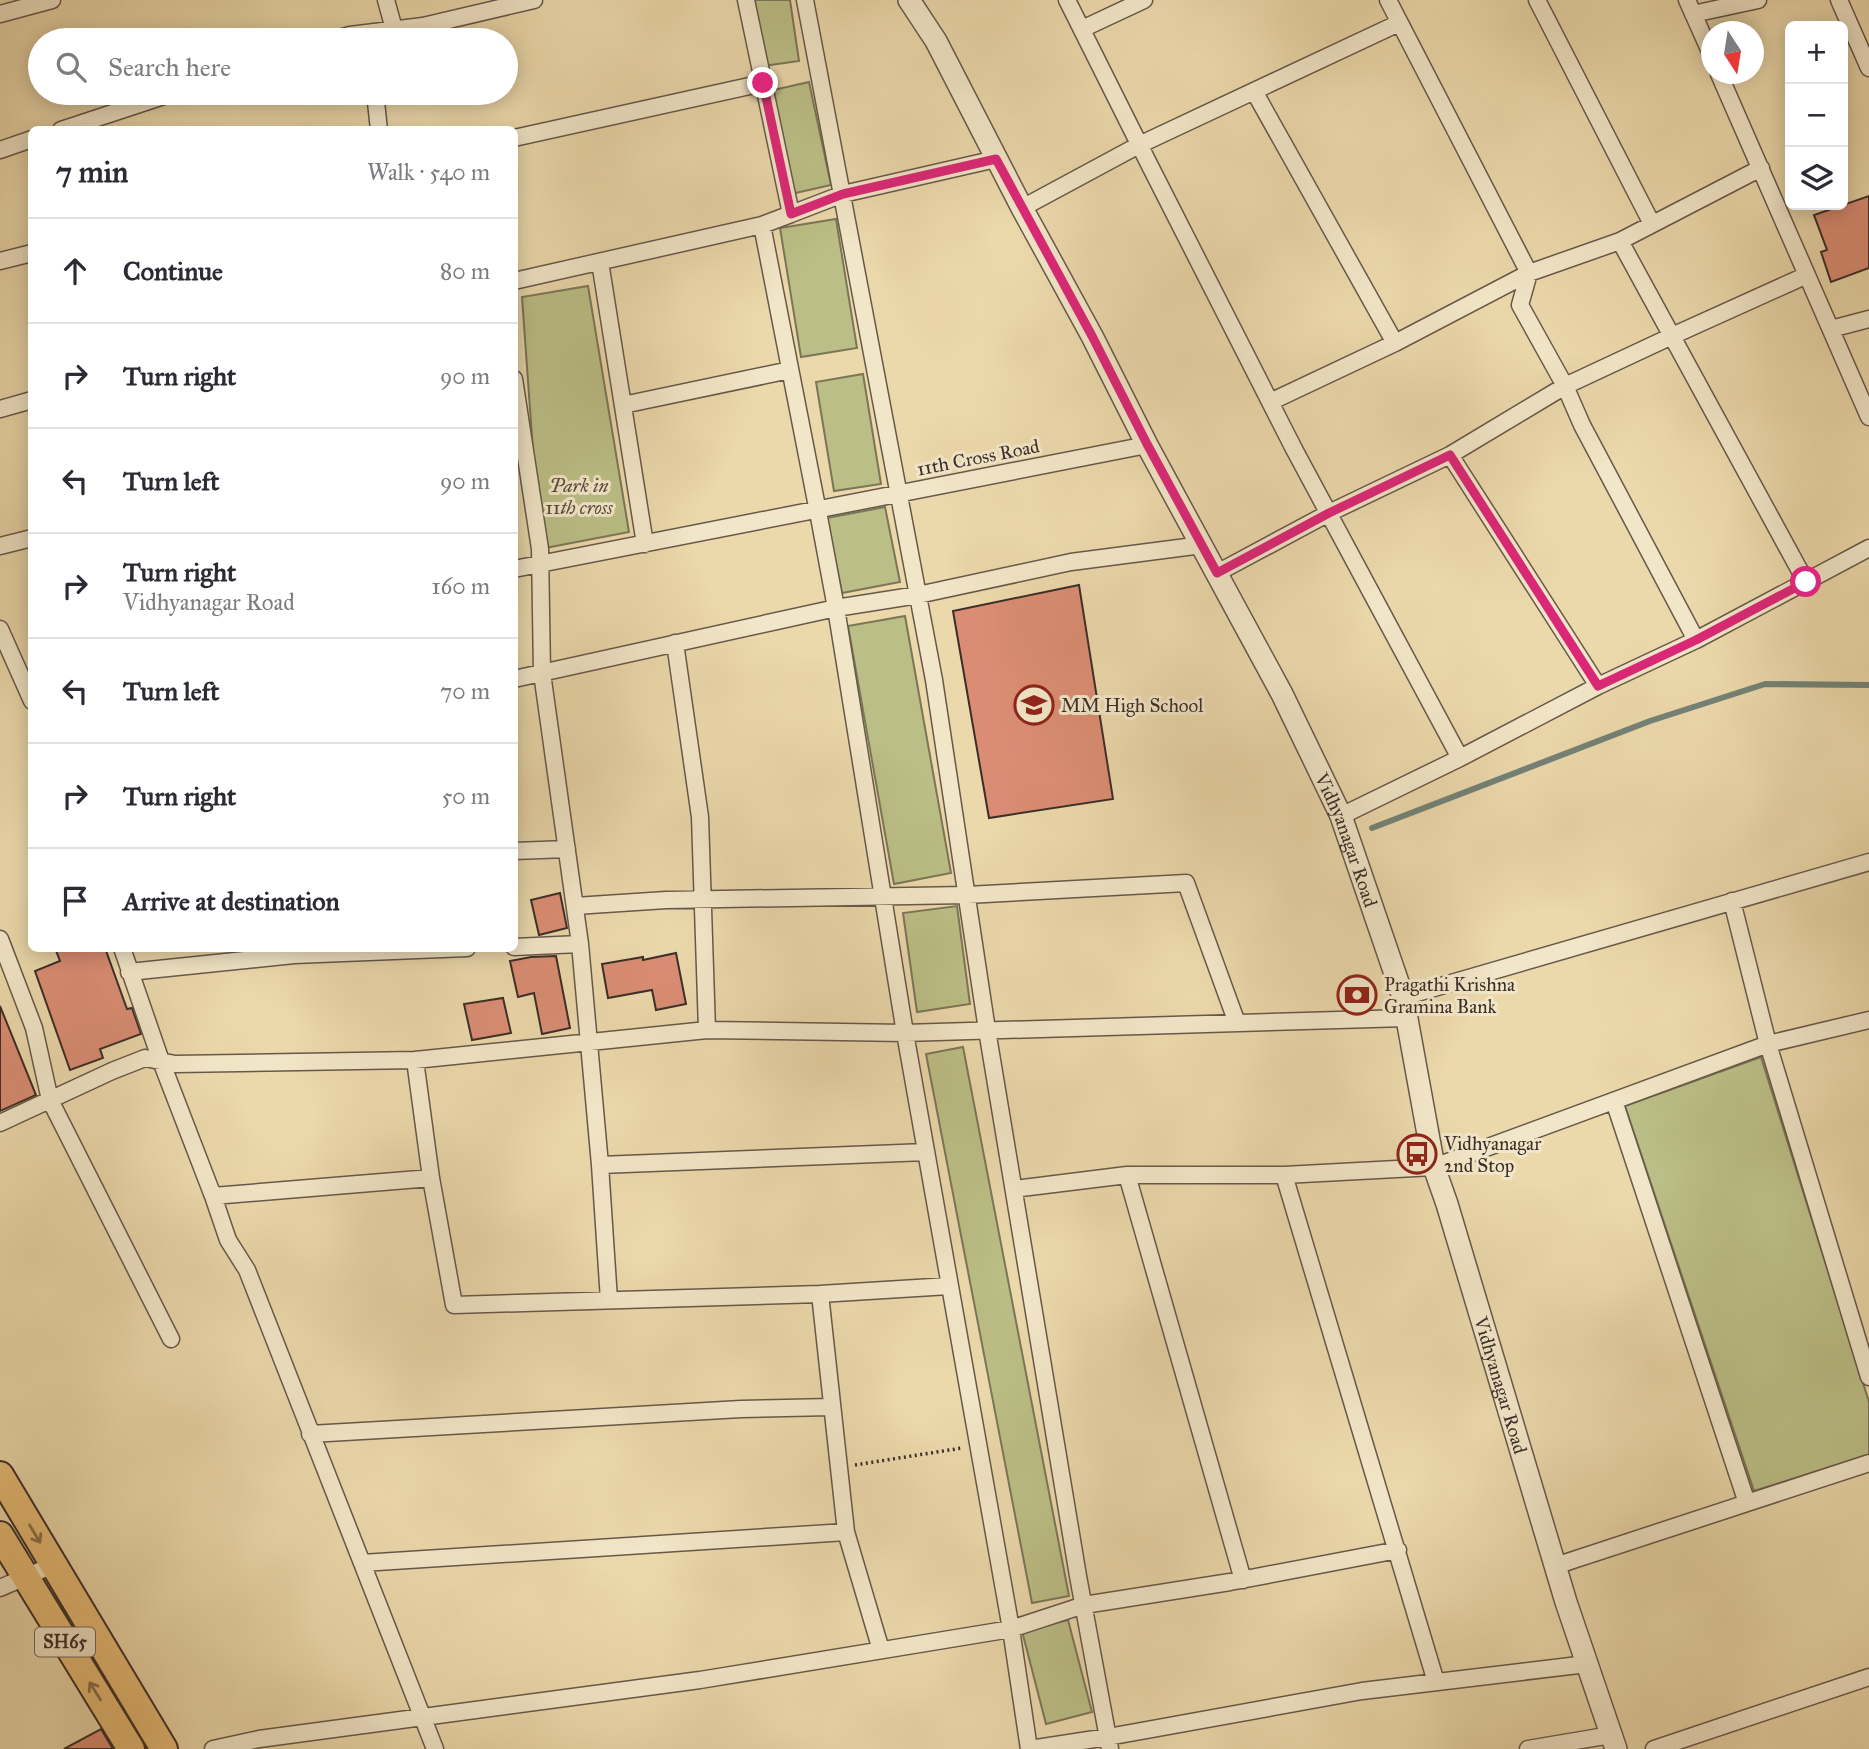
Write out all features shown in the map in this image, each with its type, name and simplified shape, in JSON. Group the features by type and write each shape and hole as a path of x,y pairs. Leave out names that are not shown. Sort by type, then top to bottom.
{"main road":[{"path":"0,1475 164,1749"},
{"name":"SH65","path":"0,1535 131,1749"}],"street":[{"path":"0,14 52,0"},
{"path":"386,0 394,28"},
{"path":"404,28 423,26 534,0"},
{"path":"746,0 791,214"},
{"path":"805,0 934,680 987,1030 1109,1743"},
{"name":"Vidhyanagar Road","path":"909,0 936,41 1147,444 1282,694 1341,816 1404,1007 1434,1167 1555,1566 1613,1742"},
{"path":"1067,0 1270,402 1460,758"},
{"path":"1082,29 1144,0"},
{"path":"1388,0 1529,273 1520,305 1565,386 1582,425 1696,640"},
{"path":"1538,0 1652,224"},
{"path":"1701,32 1690,7 1758,0"},
{"path":"1839,0 1869,68"},
{"path":"1022,208 1139,145 1399,23"},
{"path":"518,137 763,83"},
{"path":"1723,84 1869,417"},
{"path":"1254,91 1395,343"},
{"path":"73,126 137,105"},
{"path":"376,105 379,126"},
{"path":"0,150 28,140"},
{"path":"518,280 762,225 843,194 996,159"},
{"path":"1270,402 1395,343 1529,273 1620,241 1761,168"},
{"path":"762,225 836,608 905,1033 1030,1749 1109,1743 1362,1691 1587,1664"},
{"path":"1620,241 1806,582"},
{"path":"0,261 28,254"},
{"path":"600,262 645,544"},
{"path":"1217,573 1329,513 1450,455 1565,386 1807,275"},
{"path":"1831,329 1869,319"},
{"path":"623,405 790,370"},
{"path":"0,409 28,401"},
{"path":"518,405 540,549 542,673 580,944 609,1300"},
{"name":"11th Cross Road","path":"518,568 1147,444"},
{"path":"1450,455 1598,686"},
{"path":"0,546 28,539"},
{"path":"518,679 836,608 918,595 1071,562 1202,545"},
{"path":"1341,816 1598,686 1696,640 1869,548"},
{"path":"0,629 24,664 28,682"},
{"path":"675,643 700,817 707,1030"},
{"path":"518,851 567,849"},
{"path":"0,1123 145,1058 175,1064 415,1060 707,1030 905,1033 1237,1023 1404,1007 1732,901 1869,862"},
{"path":"575,906 704,900 967,895 1186,883 1237,1023"},
{"path":"1732,901 1768,1044 1869,1377"},
{"path":"0,939 34,1028 50,1100 171,1339"},
{"path":"518,947 580,944"},
{"path":"123,952 228,1240 247,1270 435,1749"},
{"path":"130,972 294,955 368,952"},
{"path":"1014,1189 1126,1175 1284,1175 1434,1167 1768,1044 1869,1020"},
{"path":"415,1060 431,1178 454,1305 820,1294 949,1286"},
{"path":"1614,1101 1747,1503"},
{"path":"600,1165 926,1152"},
{"path":"1126,1175 1243,1580"},
{"path":"1284,1175 1436,1682"},
{"path":"213,1196 431,1178"},
{"path":"820,1294 846,1532 881,1650"},
{"path":"310,1434 741,1409 832,1407"},
{"path":"1555,1566 1869,1463"},
{"path":"362,1563 846,1532"},
{"path":"214,1749 259,1739 700,1680 1011,1629 1084,1605 1243,1580 1398,1549"},
{"path":"0,1588 53,1564"},
{"path":"1654,1749 1869,1677"},
{"path":"1528,1749 1613,1742"}],"path":[{"path":"839,1468 978,1445"}],"green space":[{"path":"753,0 790,0 799,61 763,66"},
{"path":"809,82 831,185 791,194 769,91"},
{"path":"836,219 857,348 801,357 780,228"},
{"name":"Park in 11th cross","path":"588,286 629,532 540,549 522,297"},
{"path":"863,374 881,484 834,491 816,382"},
{"path":"885,507 900,582 842,593 827,518"},
{"path":"905,616 951,873 894,884 848,626"},
{"path":"957,906 970,1004 917,1012 903,913"},
{"path":"963,1047 1069,1596 1032,1603 926,1054"},
{"path":"1761,1057 1869,1402 1869,1455 1754,1491 1625,1106"},
{"path":"1068,1620 1092,1712 1046,1724 1022,1631"}],"building":[{"path":"1869,196 1869,268 1831,282 1821,252 1827,250 1814,215 1828,210 1848,210 1848,203"},
{"name":"MM High School","path":"1079,585 1113,799 989,818 953,611"},
{"path":"560,893 567,928 539,935 531,900"},
{"path":"57,952 106,952 127,1009 132,1008 141,1034 100,1049 103,1058 70,1070 35,971 60,961"},
{"path":"676,953 686,1004 656,1010 652,990 608,998 602,964"},
{"path":"556,956 570,1028 542,1034 534,993 518,997 510,961"},
{"path":"503,998 511,1033 472,1040 464,1004"},
{"path":"0,1006 36,1095 0,1111"},
{"path":"101,1729 113,1749 64,1749"}],"waterway":[{"path":"1372,828 1650,721 1765,684 1869,685"}],"place":[{"name":"MM High School","path":"1034,705"},
{"name":"Pragathi Krishna Gramina Bank","path":"1357,995"},
{"name":"Vidhyanagar 2nd Stop","path":"1417,1154"}],"route":[{"path":"763,83 791,214 843,194 996,159 1217,573 1329,513 1450,455 1598,686 1696,640 1806,582"}]}
